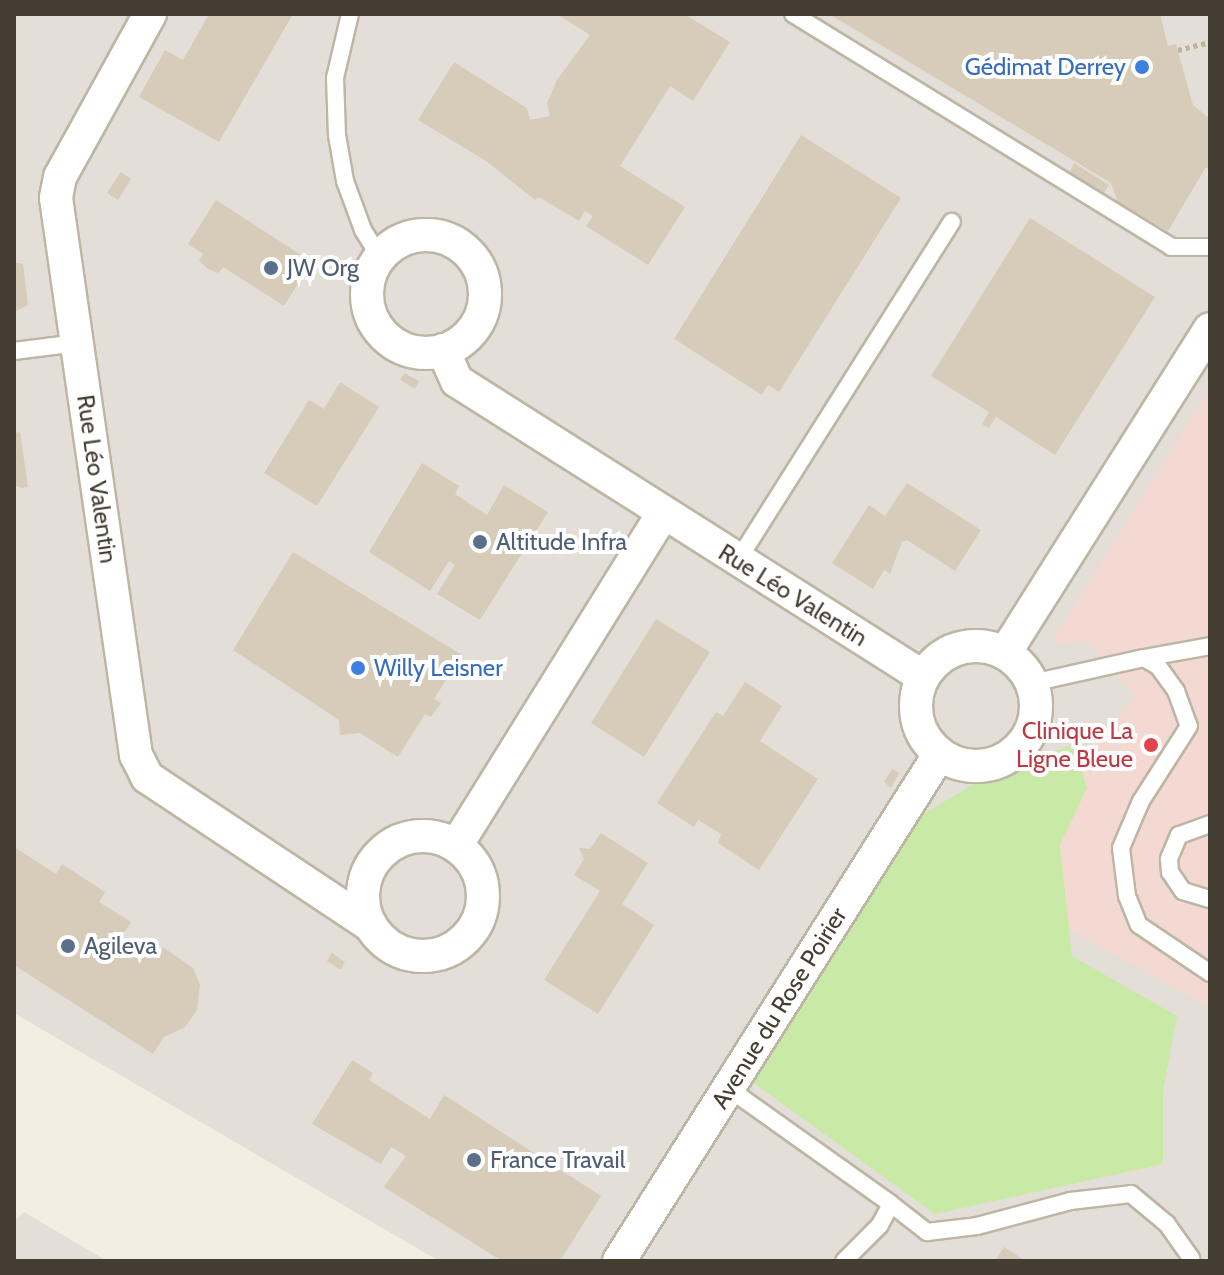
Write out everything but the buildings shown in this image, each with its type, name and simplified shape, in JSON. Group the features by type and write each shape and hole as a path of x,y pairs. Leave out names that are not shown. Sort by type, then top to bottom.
{"street":[{"name":"Rue Léo Valentin","path":"150,14 60,177 56,198 136,755 147,777 304,878 371,926 383,942 419,957 439,955 464,940 480,915 483,896 475,868 456,846"},
{"path":"430,235 467,251 479,267 485,297 476,326 443,350 407,349 378,327 368,292 380,257 410,237 430,235"},
{"path":"1005,653 1210,329"},
{"name":"Rue Léo Valentin","path":"443,350 457,381 922,676"},
{"path":"304,878 370,866 402,840 439,838 456,846 663,514"},
{"path":"968,645 1005,653 1032,683 1034,722 1013,754 976,767 939,755 919,727 916,692 922,676 950,651 968,645"},
{"name":"Avenue du Rose Poirier","path":"619,1261 939,755"},
{"path":"370,866 363,894 371,926"}],"lane":[{"path":"350,14 335,78 337,135 345,181 363,230 380,257"},
{"path":"793,14 1171,247 1210,247"},
{"path":"738,560 952,222"},
{"path":"14,351 77,343"},
{"path":"1032,683 1210,646"},
{"path":"1144,658 1158,666 1176,691 1189,726 1141,801 1121,848 1127,896 1139,925 1210,973"},
{"path":"1210,824 1179,835 1169,859 1170,872 1183,891 1210,899"},
{"path":"728,1088 927,1232 977,1226 1070,1201 1131,1194 1167,1224 1191,1258"},
{"path":"844,1261 880,1225 891,1204"}],"path":[{"path":"1178,50 1210,42"}],"shaded area":[{"path":"14,14 1210,14 1210,1261 439,1261 14,1013"},
{"name":"Clinique La Ligne Bleue","path":"1210,388 1210,1008 1058,923 1047,792 1136,697 1088,642 1051,643"},
{"path":"24,1212 107,1261 14,1261 14,1221"}],"green space":[{"path":"1074,744 1087,788 1060,845 1072,956 1177,1016 1163,1092 1163,1164 935,1214 751,1081 890,833 976,783"}],"place":[{"name":"Gédimat Derrey","path":"1142,67"},
{"name":"JW Org","path":"271,268"},
{"name":"Altitude Infra","path":"480,542"},
{"name":"Willy Leisner","path":"358,668"},
{"name":"Clinique La Ligne Bleue","path":"1151,745"},
{"name":"Agileva","path":"68,946"},
{"name":"France Travail","path":"474,1160"}]}
